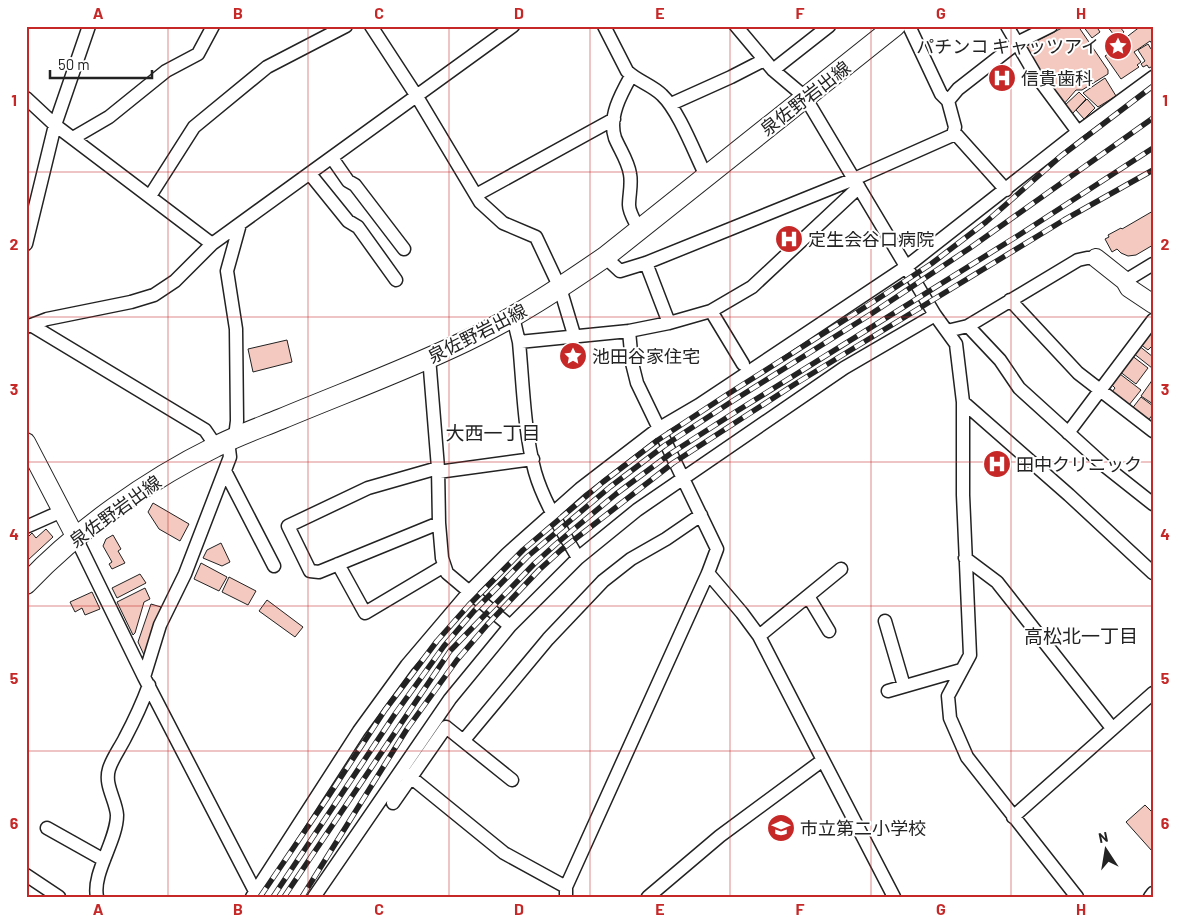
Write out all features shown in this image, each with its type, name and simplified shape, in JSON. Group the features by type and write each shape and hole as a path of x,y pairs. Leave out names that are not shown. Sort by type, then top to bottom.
{"main road":[{"name":"泉佐野岩出線","path":"26,584 76,538 122,502 188,461 226,442 429,357 513,317 560,288 605,258 896,26"}],"street":[{"path":"26,244 55,125 89,26"},
{"path":"74,138 109,117 166,71 198,54 213,26"},
{"path":"150,196 194,127 267,67 346,26"},
{"path":"371,26 480,202 503,223 536,237 560,288 575,338"},
{"path":"28,326 48,319 131,302 154,295 176,281 212,244 513,26"},
{"path":"604,26 631,76 660,92 671,104 706,176"},
{"path":"736,26 773,70 805,97 906,267 956,344 963,402 965,558 970,655 948,696 950,718 967,757 1077,897"},
{"path":"605,258 620,271 646,263 856,183 953,135 955,127 948,101 941,94 909,26"},
{"path":"1007,26 1035,74 1078,132"},
{"path":"948,101 958,89 1017,44 1051,26"},
{"path":"773,70 825,28"},
{"path":"671,104 764,60"},
{"path":"631,76 623,90 613,127 615,138 627,162 630,175 629,207 639,230"},
{"path":"255,895 359,732 407,665 469,592 507,554 580,489 658,429 699,405 906,267 1078,132 1153,77"},
{"path":"26,98 55,125 212,244"},
{"path":"476,195 614,119"},
{"path":"954,132 1006,190"},
{"path":"332,158 348,181 355,186 404,249"},
{"path":"310,174 348,221 358,227 396,280"},
{"path":"519,342 575,338 629,331 669,323 711,311 752,287 856,183"},
{"path":"97,897 98,879 114,834 117,814 108,781 109,770 138,713 160,625 185,574 230,457 226,442 237,421 236,329 227,271 240,224"},
{"path":"946,331 968,326 1078,260 1087,258 1096,258 1125,281 1129,288 1153,304"},
{"path":"646,263 669,323"},
{"path":"1125,281 1153,264"},
{"path":"1010,300 1078,373 1153,431"},
{"path":"711,311 743,364"},
{"path":"393,803 406,774 450,698 510,626 578,558 638,510 844,368 936,315"},
{"path":"513,317 519,342 528,438 535,472 548,505 578,558"},
{"path":"1068,432 1153,320"},
{"path":"28,326 226,442"},
{"path":"968,326 1000,360 1019,388 1105,466 1153,504"},
{"path":"406,774 504,853 566,892 717,550 637,383 632,363 629,331"},
{"path":"429,357 438,470 439,523 444,566 447,573 510,626"},
{"path":"963,402 1069,495 1153,573"},
{"path":"26,442 255,895"},
{"path":"439,523 319,572 310,572 288,526 368,488 438,470 532,459"},
{"path":"224,471 274,566"},
{"path":"26,527 62,511"},
{"path":"464,740 548,639 604,581 631,559 701,516"},
{"path":"965,558 997,582 1112,728"},
{"path":"338,564 365,613 444,566"},
{"path":"759,636 841,569"},
{"path":"708,573 759,636 894,897"},
{"path":"808,596 829,631"},
{"path":"885,621 904,686"},
{"path":"888,691 961,670"},
{"path":"1013,817 1153,693"},
{"path":"314,897 406,774 446,727 512,780"},
{"path":"648,897 720,836 823,760"},
{"path":"47,828 104,860"},
{"path":"26,875 59,897"},
{"path":"1150,897 1153,893"}],"building":[{"path":"1066,26 1078,26 1108,70 1108,74 1082,90 1076,90 1063,105 1025,49 1026,46"},
{"path":"1083,26 1096,26 1100,32 1092,38"},
{"path":"1107,26 1119,26 1124,32 1117,39"},
{"path":"1141,26 1150,26 1153,31 1153,45 1150,41 1134,52 1141,62 1137,65 1139,67 1121,79 1105,56 1126,42 1124,39"},
{"path":"1148,44 1151,49 1153,48 1153,66 1149,68 1147,65 1143,67 1141,64 1145,61 1138,50"},
{"path":"1105,78 1116,96 1098,107 1083,93"},
{"path":"1079,92 1086,99 1072,114 1064,106"},
{"path":"1087,99 1095,108 1084,119 1076,110"},
{"path":"1153,211 1153,245 1136,255 1128,256 1117,249 1112,252 1105,239 1109,237 1108,235"},
{"path":"1153,327 1153,345 1148,350 1140,344"},
{"path":"287,340 292,362 253,372 248,349"},
{"path":"1138,345 1153,357 1152,368 1133,353"},
{"path":"1131,355 1148,368 1136,384 1119,371"},
{"path":"1120,374 1141,390 1129,405 1112,392 1115,388 1112,385"},
{"path":"1153,379 1153,404 1141,396"},
{"path":"1141,397 1153,406 1153,414 1147,422 1131,410"},
{"path":"153,503 189,524 180,541 159,529 148,512"},
{"path":"46,529 53,537 28,560 26,558 26,539 32,533 36,538"},
{"path":"113,535 121,549 118,551 125,563 112,569 109,564 112,562 103,546 106,539"},
{"path":"221,543 230,562 222,566 203,558 207,550"},
{"path":"201,563 227,577 219,591 194,579"},
{"path":"140,574 146,583 117,598 112,588"},
{"path":"229,577 256,591 248,605 222,592"},
{"path":"145,588 150,599 144,602 133,635 117,602"},
{"path":"92,592 100,609 85,615 82,608 75,612 70,602"},
{"path":"267,600 303,627 295,637 259,611"},
{"path":"151,604 161,607 149,657 144,655 138,642"},
{"path":"1145,805 1153,813 1152,851 1126,822"}],"railway":[{"path":"260,897 385,710 437,641 468,606 523,550 603,482 658,440 931,264 986,222 1061,156 1153,86"},
{"path":"273,897 395,714 444,646 474,611 527,557 610,487 664,446 871,314 970,248 1153,118"},
{"path":"284,897 450,651 534,564 556,544 616,494 670,454 1019,235 1153,148"},
{"path":"302,897 407,729 457,660 487,625 539,570 561,550 673,463 795,384 1064,220 1153,170"}],"place":[{"name":"パチンコ キャッツアイ","path":"1118,46"},
{"name":"信貴歯科","path":"1002,78"},
{"name":"定生会谷口病院","path":"789,239"},
{"name":"池田谷家住宅","path":"573,356"},
{"name":"田中クリニック","path":"997,464"},
{"name":"市立第二小学校","path":"781,828"}],"district":[{"name":"大西一丁目","path":"493,432"},
{"name":"高松北一丁目","path":"1081,635"}]}
